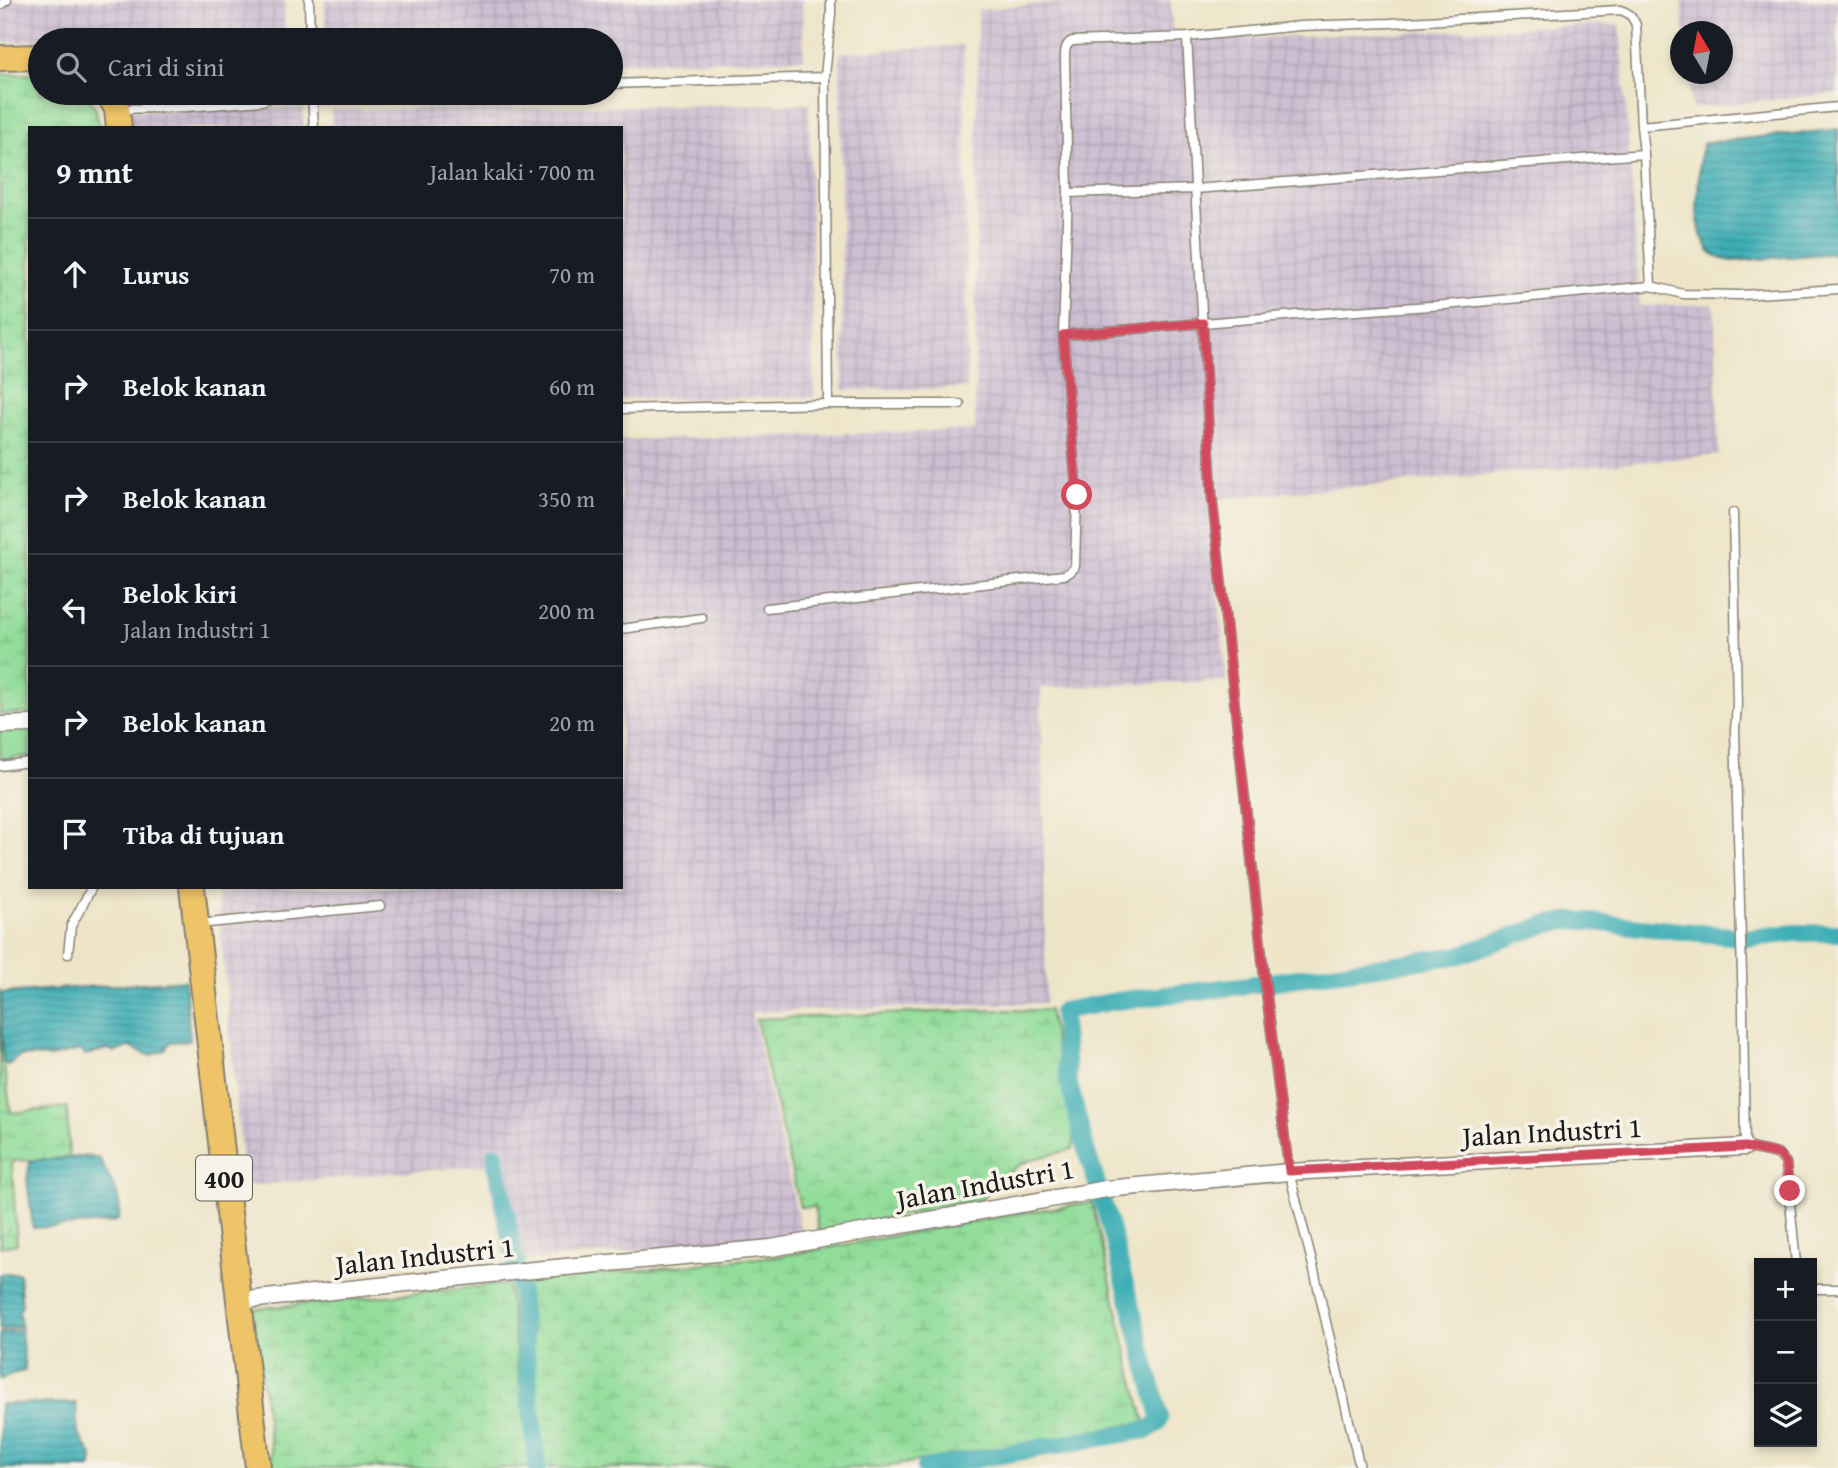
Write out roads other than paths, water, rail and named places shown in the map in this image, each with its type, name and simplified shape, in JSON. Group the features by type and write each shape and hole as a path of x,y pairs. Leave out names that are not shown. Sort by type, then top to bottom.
{"main road":[{"path":"0,58 28,57"},
{"name":"400","path":"192,889 258,1468"}],"street":[{"path":"0,725 28,724"},
{"name":"Jalan Industri 1","path":"238,1301 771,1248 1100,1190 1289,1171 1745,1147"}],"lane":[{"path":"0,5 7,0"},
{"path":"309,0 310,28"},
{"path":"828,404 825,77 831,0"},
{"path":"767,608 1064,575 1075,567 1077,495 1063,335 1068,193 1065,61 1068,43 1077,40 1187,37 1300,26 1620,10 1629,13 1636,25 1651,286"},
{"path":"1187,37 1212,496 1265,986 1289,1171 1360,1468"},
{"path":"623,84 825,77"},
{"path":"115,110 216,105"},
{"path":"313,105 314,126"},
{"path":"1641,126 1838,107"},
{"path":"1068,193 1195,189 1644,154"},
{"path":"1063,335 1651,286 1683,294 1741,295 1838,289"},
{"path":"623,409 960,404"},
{"path":"1733,513 1737,692 1735,730 1745,1147 1779,1154 1786,1163 1796,1258"},
{"path":"623,629 702,618"},
{"path":"0,766 28,762"},
{"path":"68,954 71,926 91,889"},
{"path":"196,925 380,906"},
{"path":"1817,1289 1838,1289"}],"water":[{"path":"1838,129 1838,253 1733,261 1722,259 1710,252 1701,235 1697,213 1700,154 1704,143"},
{"path":"185,980 190,1041 170,1042 165,1050 150,1056 130,1047 115,1052 108,1049 86,1055 81,1050 50,1057 20,1056 8,1065 3,1061 1,993"},
{"path":"87,1156 99,1158 111,1180 119,1204 118,1220 111,1223 33,1228 27,1179 30,1161"},
{"path":"19,1273 21,1327 0,1330 0,1274"},
{"path":"21,1330 25,1371 0,1380 0,1333"},
{"path":"76,1403 78,1433 93,1457 90,1468 0,1468 0,1404"}],"waterway":[{"path":"925,1468 1147,1430 1157,1424 1160,1417 1068,1080 1062,1011 1116,1001 1460,955 1544,925 1572,920 1750,938 1796,933 1838,933"},
{"path":"495,1155 519,1282 537,1468"}]}
